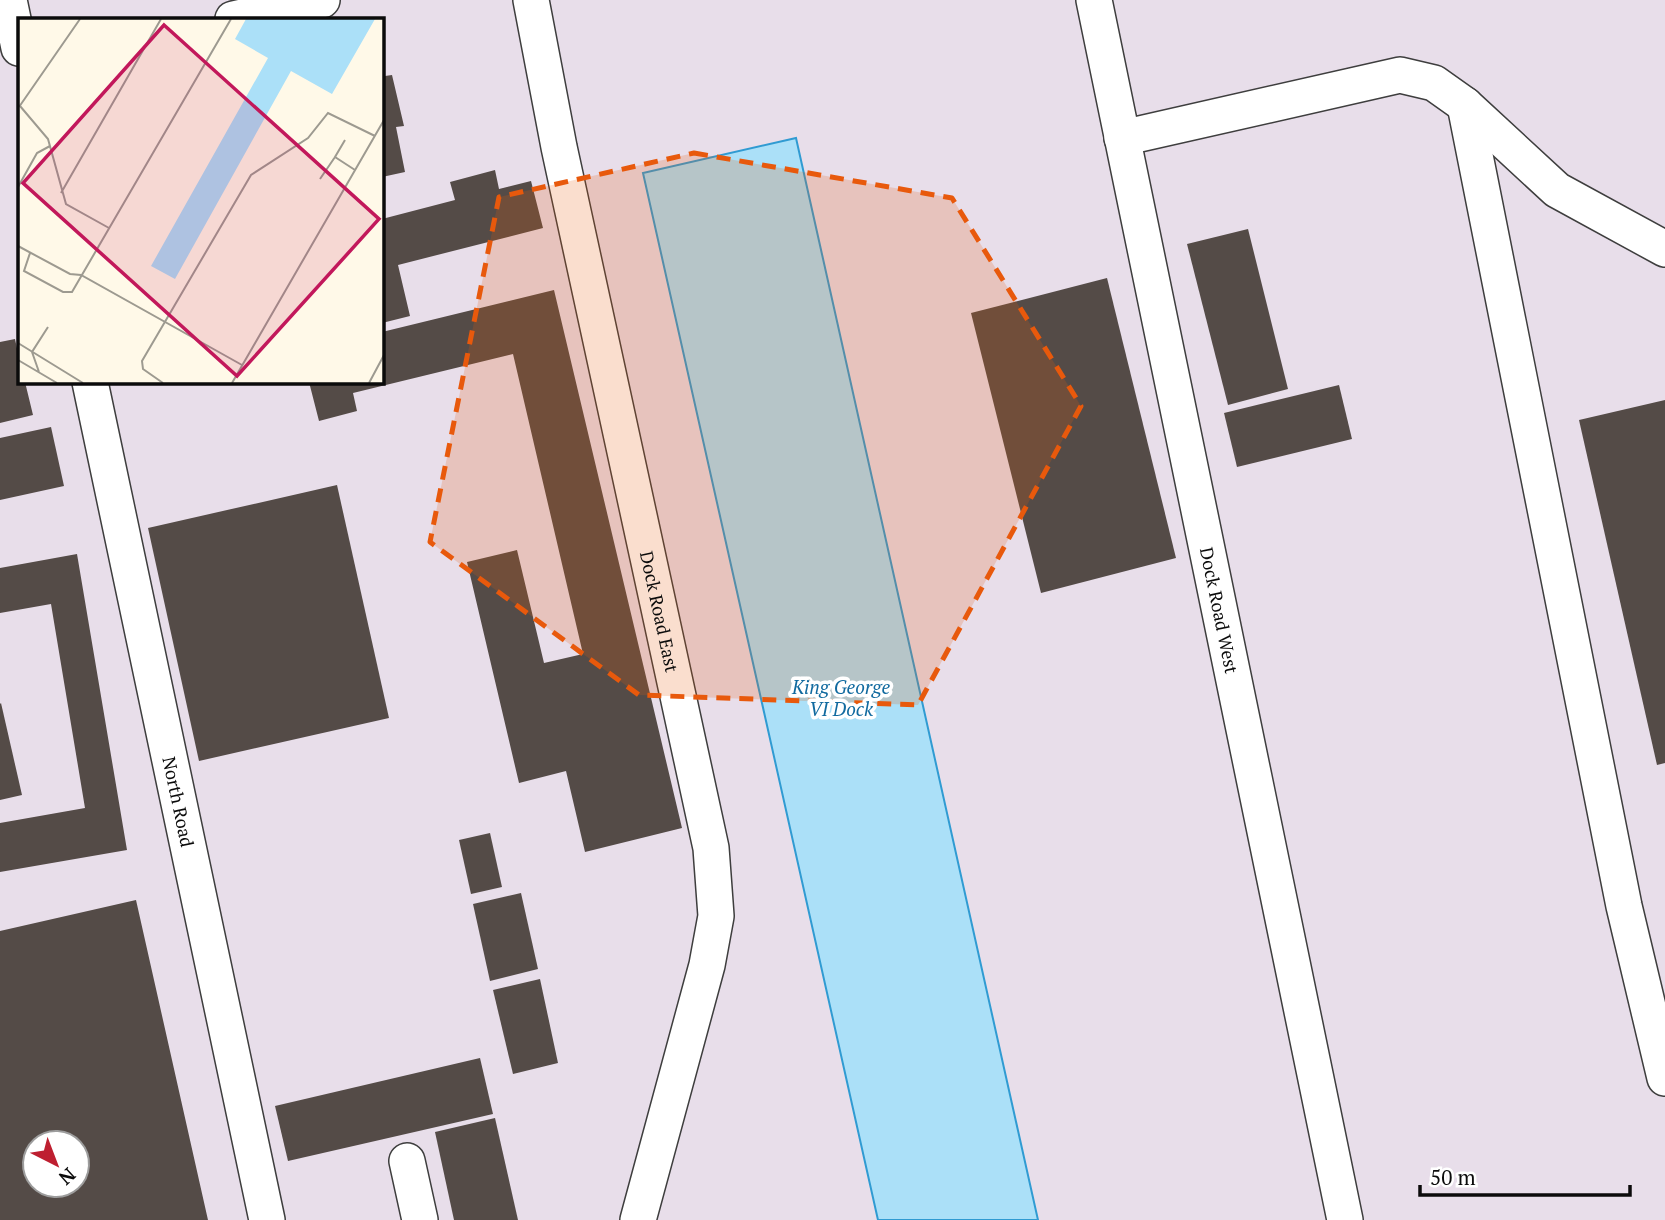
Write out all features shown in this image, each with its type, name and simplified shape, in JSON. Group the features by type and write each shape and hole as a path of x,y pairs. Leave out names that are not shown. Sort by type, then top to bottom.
{"lane":[{"path":"0,3 9,0 18,43"},
{"path":"238,18 322,0"},
{"name":"Dock Road East","path":"531,0 559,147 711,848 716,916 708,965 638,1220"},
{"path":"538,38 551,0"},
{"name":"Dock Road West","path":"1094,0 1345,1220"},
{"path":"1122,138 1400,75 1434,83 1465,105 1557,190 1665,249"},
{"path":"1465,105 1624,906 1665,1078"},
{"name":"North Road","path":"90,383 267,1220"},
{"path":"407,1161 420,1220"}],"highlighted area":[{"path":"694,153 952,198 1081,406 918,705 639,695 430,542 499,197"}],"shaded area":[{"path":"0,0 1665,0 1665,1220 0,1220"}],"water":[{"name":"King George VI Dock","path":"796,138 1038,1220 878,1220 643,173"}],"building":[{"path":"383,69 385,76 392,75 404,126 396,127 405,172 383,177"},
{"path":"495,170 499,189 531,181 543,228 398,265 410,316 383,323 383,219 455,200 450,182"},
{"path":"1248,229 1288,389 1228,405 1187,244"},
{"path":"1107,278 1176,558 1041,593 971,313"},
{"path":"554,290 682,828 585,852 566,771 519,783 467,562 517,550 544,663 583,654 513,354 353,393 357,411 319,421 309,383 383,383 383,332"},
{"path":"15,339 18,383 25,383 33,415 0,423 0,342"},
{"path":"1339,385 1352,439 1237,467 1224,413"},
{"path":"1665,400 1665,763 1657,765 1579,420"},
{"path":"51,427 64,486 0,500 0,438"},
{"path":"337,485 389,718 199,761 148,528"},
{"path":"77,554 127,850 0,872 0,823 85,808 51,604 0,613 0,568"},
{"path":"0,704 22,795 0,800"},
{"path":"490,833 502,887 471,894 459,840"},
{"path":"521,893 538,969 490,981 473,904"},
{"path":"136,900 208,1220 0,1220 0,931"},
{"path":"540,979 558,1063 513,1074 493,990"},
{"path":"480,1058 493,1114 288,1161 275,1106"},
{"path":"495,1118 518,1220 454,1220 435,1132"}]}
